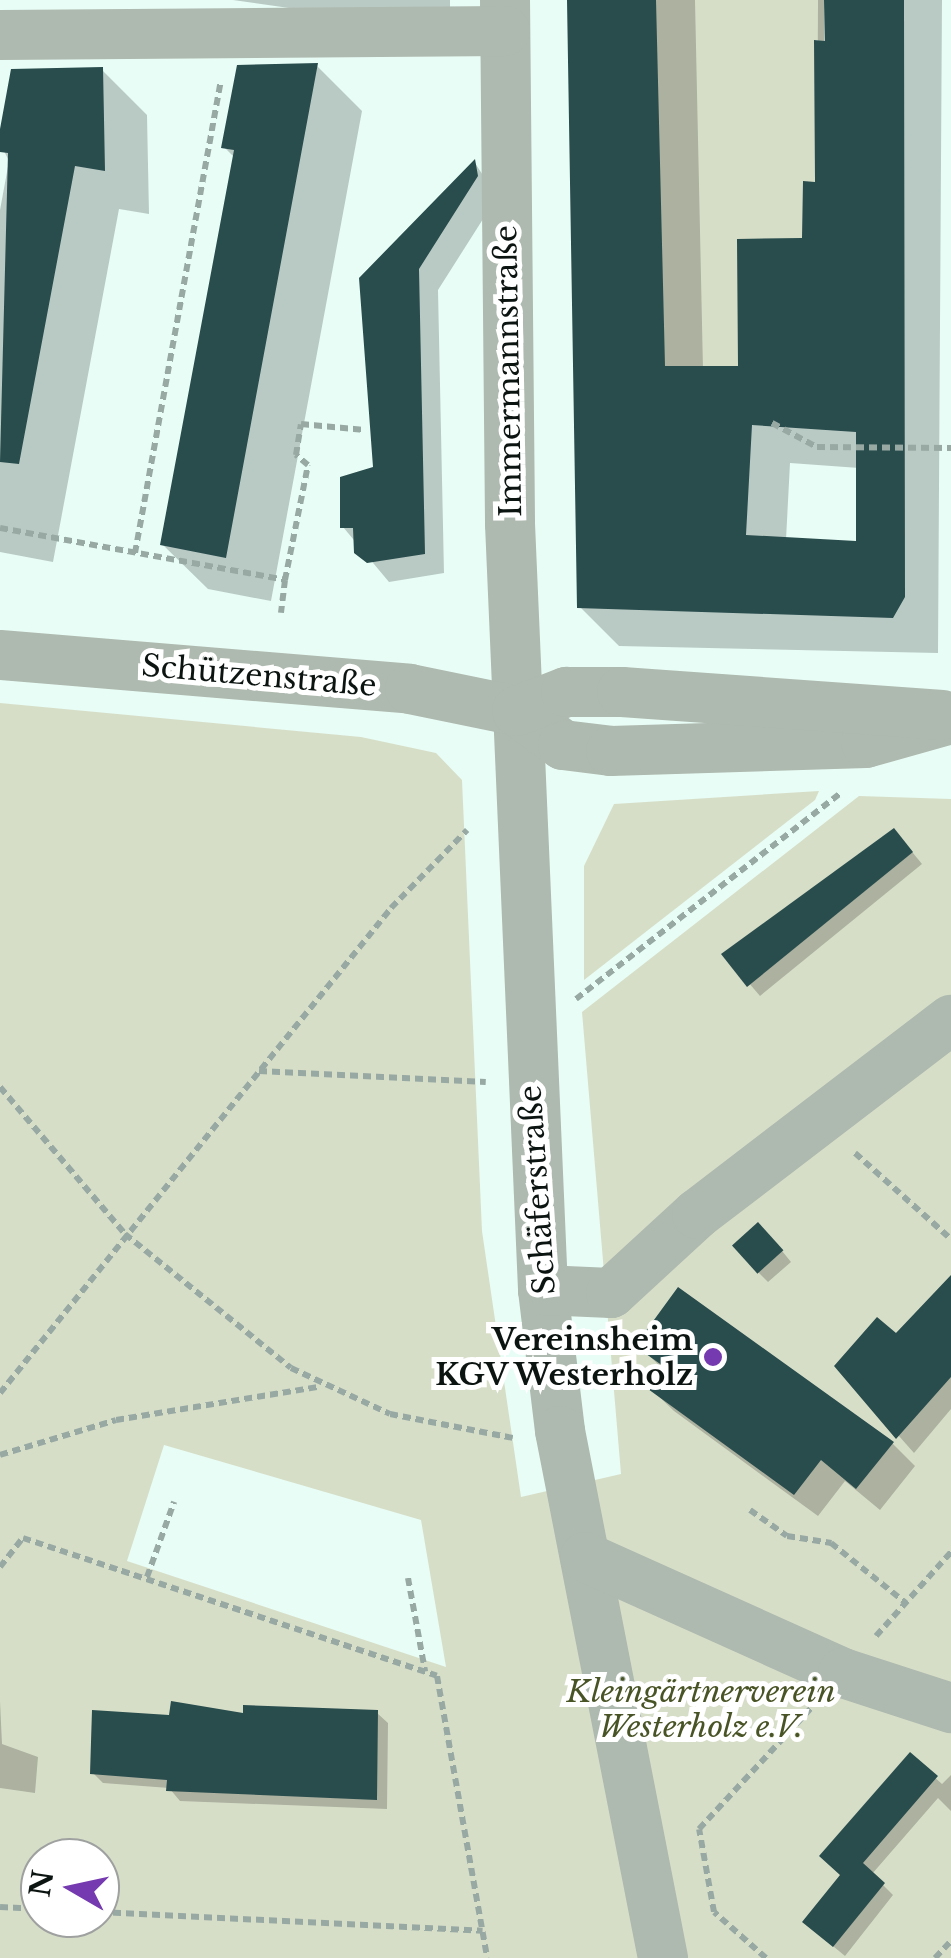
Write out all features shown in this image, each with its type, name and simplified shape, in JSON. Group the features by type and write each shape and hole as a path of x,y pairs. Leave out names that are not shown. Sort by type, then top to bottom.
{"street":[{"name":"Immermannstraße","path":"21,24 230,34 505,15 516,710"},
{"name":"Schützenstraße","path":"0,655 410,689 516,710 563,745 610,751 866,743 951,718"},
{"name":"Schäferstraße","path":"516,710 530,1084 543,1290 585,1557 663,1958"},
{"path":"543,1290 611,1293 820,1121 951,1020"},
{"path":"585,1557 844,1673 951,1708"}],"path":[{"path":"134,553 230,34"},
{"path":"772,423 817,446 951,448"},
{"path":"281,613 308,465 296,455 301,424 365,430"},
{"path":"0,528 285,580"},
{"path":"574,999 841,794 846,778"},
{"path":"0,1393 258,1070 467,830"},
{"path":"258,1070 530,1084"},
{"path":"0,1087 126,1234 319,1387 390,1414 513,1438"},
{"path":"820,1121 951,1239"},
{"path":"0,1455 116,1420 319,1387"},
{"path":"148,1577 174,1502"},
{"path":"750,1510 787,1536 831,1543 906,1602"},
{"path":"0,1567 23,1538 437,1676 488,1958"},
{"path":"766,1958 714,1912 699,1829 951,1552"},
{"path":"408,1578 426,1672"},
{"path":"120,1913 483,1931"},
{"path":"935,1958 951,1941"}],"green space":[{"path":"656,0 824,0 824,41 815,40 823,217 738,366 657,367"},
{"name":"Kleingärtnerverein Westerholz e.V.","path":"0,703 361,737 436,753 462,780 482,1231 521,1497 621,1474 582,1012 859,796 951,799 951,1958 0,1958","holes":["164,1445 421,1520 446,1667 127,1561"]},
{"path":"819,791 815,800 584,980 584,866 614,804"}],"building":[{"path":"567,0 656,0 665,366 738,366 737,239 802,238 803,181 815,182 814,40 825,41 824,0 904,0 905,597 893,618 577,608","holes":["752,425 856,432 856,541 746,535"]},
{"path":"318,63 226,558 160,545 234,150 221,148 237,65"},
{"path":"103,67 105,171 75,166 19,464 0,462 8,153 0,152 0,129 11,69"},
{"path":"475,159 478,176 419,269 425,554 367,563 354,553 353,528 340,528 340,477 373,467 359,278"},
{"path":"894,828 913,852 747,987 721,954"},
{"path":"758,1222 783,1250 757,1274 732,1245"},
{"path":"951,1275 951,1377 896,1439 834,1366 877,1317 896,1333"},
{"path":"678,1287 894,1442 856,1489 821,1460 794,1495 648,1389 663,1366 635,1346"},
{"path":"171,1701 243,1713 243,1705 378,1710 377,1800 166,1791 167,1780 90,1774 92,1710 169,1715"},
{"path":"910,1752 938,1776 863,1863 885,1883 833,1947 802,1922 840,1875 819,1856"}],"place":[{"name":"Vereinsheim KGV Westerholz","path":"713,1357"}]}
